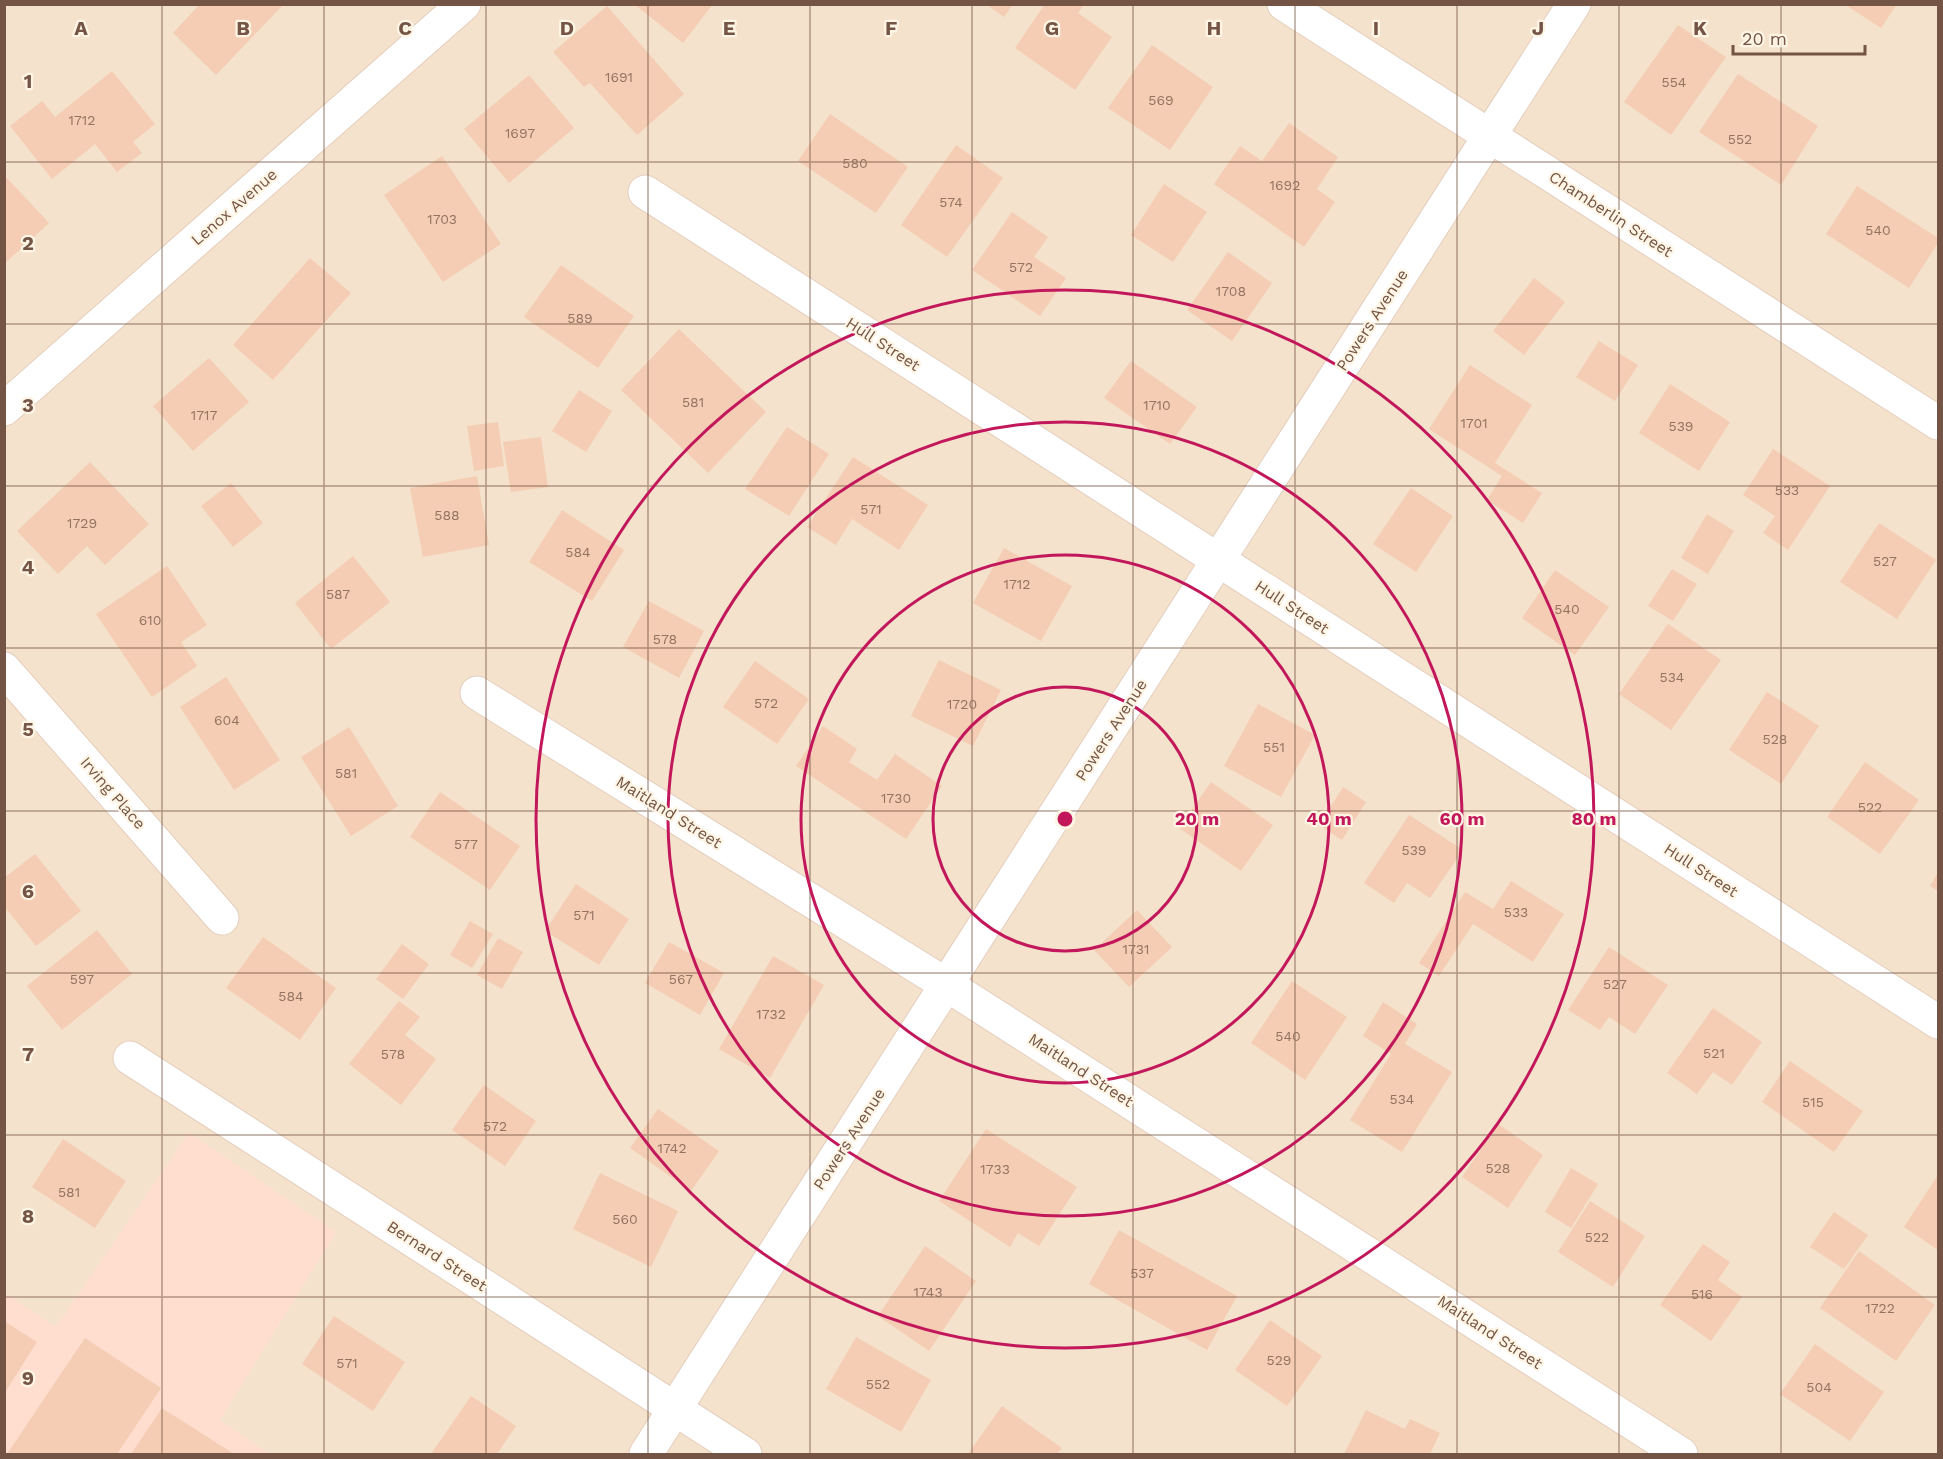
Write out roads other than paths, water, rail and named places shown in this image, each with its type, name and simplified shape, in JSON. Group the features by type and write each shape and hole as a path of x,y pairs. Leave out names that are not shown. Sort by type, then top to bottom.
{"street":[{"name":"Lenox Avenue","path":"4,409 464,4"},
{"name":"Chamberlin Street","path":"1284,4 1938,423"},
{"name":"Powers Avenue","path":"646,1455 1574,4"},
{"name":"Hull Street","path":"645,192 1938,1022"},
{"name":"Irving Place","path":"4,669 222,918"},
{"name":"Maitland Street","path":"477,693 947,985 1681,1455"},
{"name":"Bernard Street","path":"130,1058 745,1455"}]}
